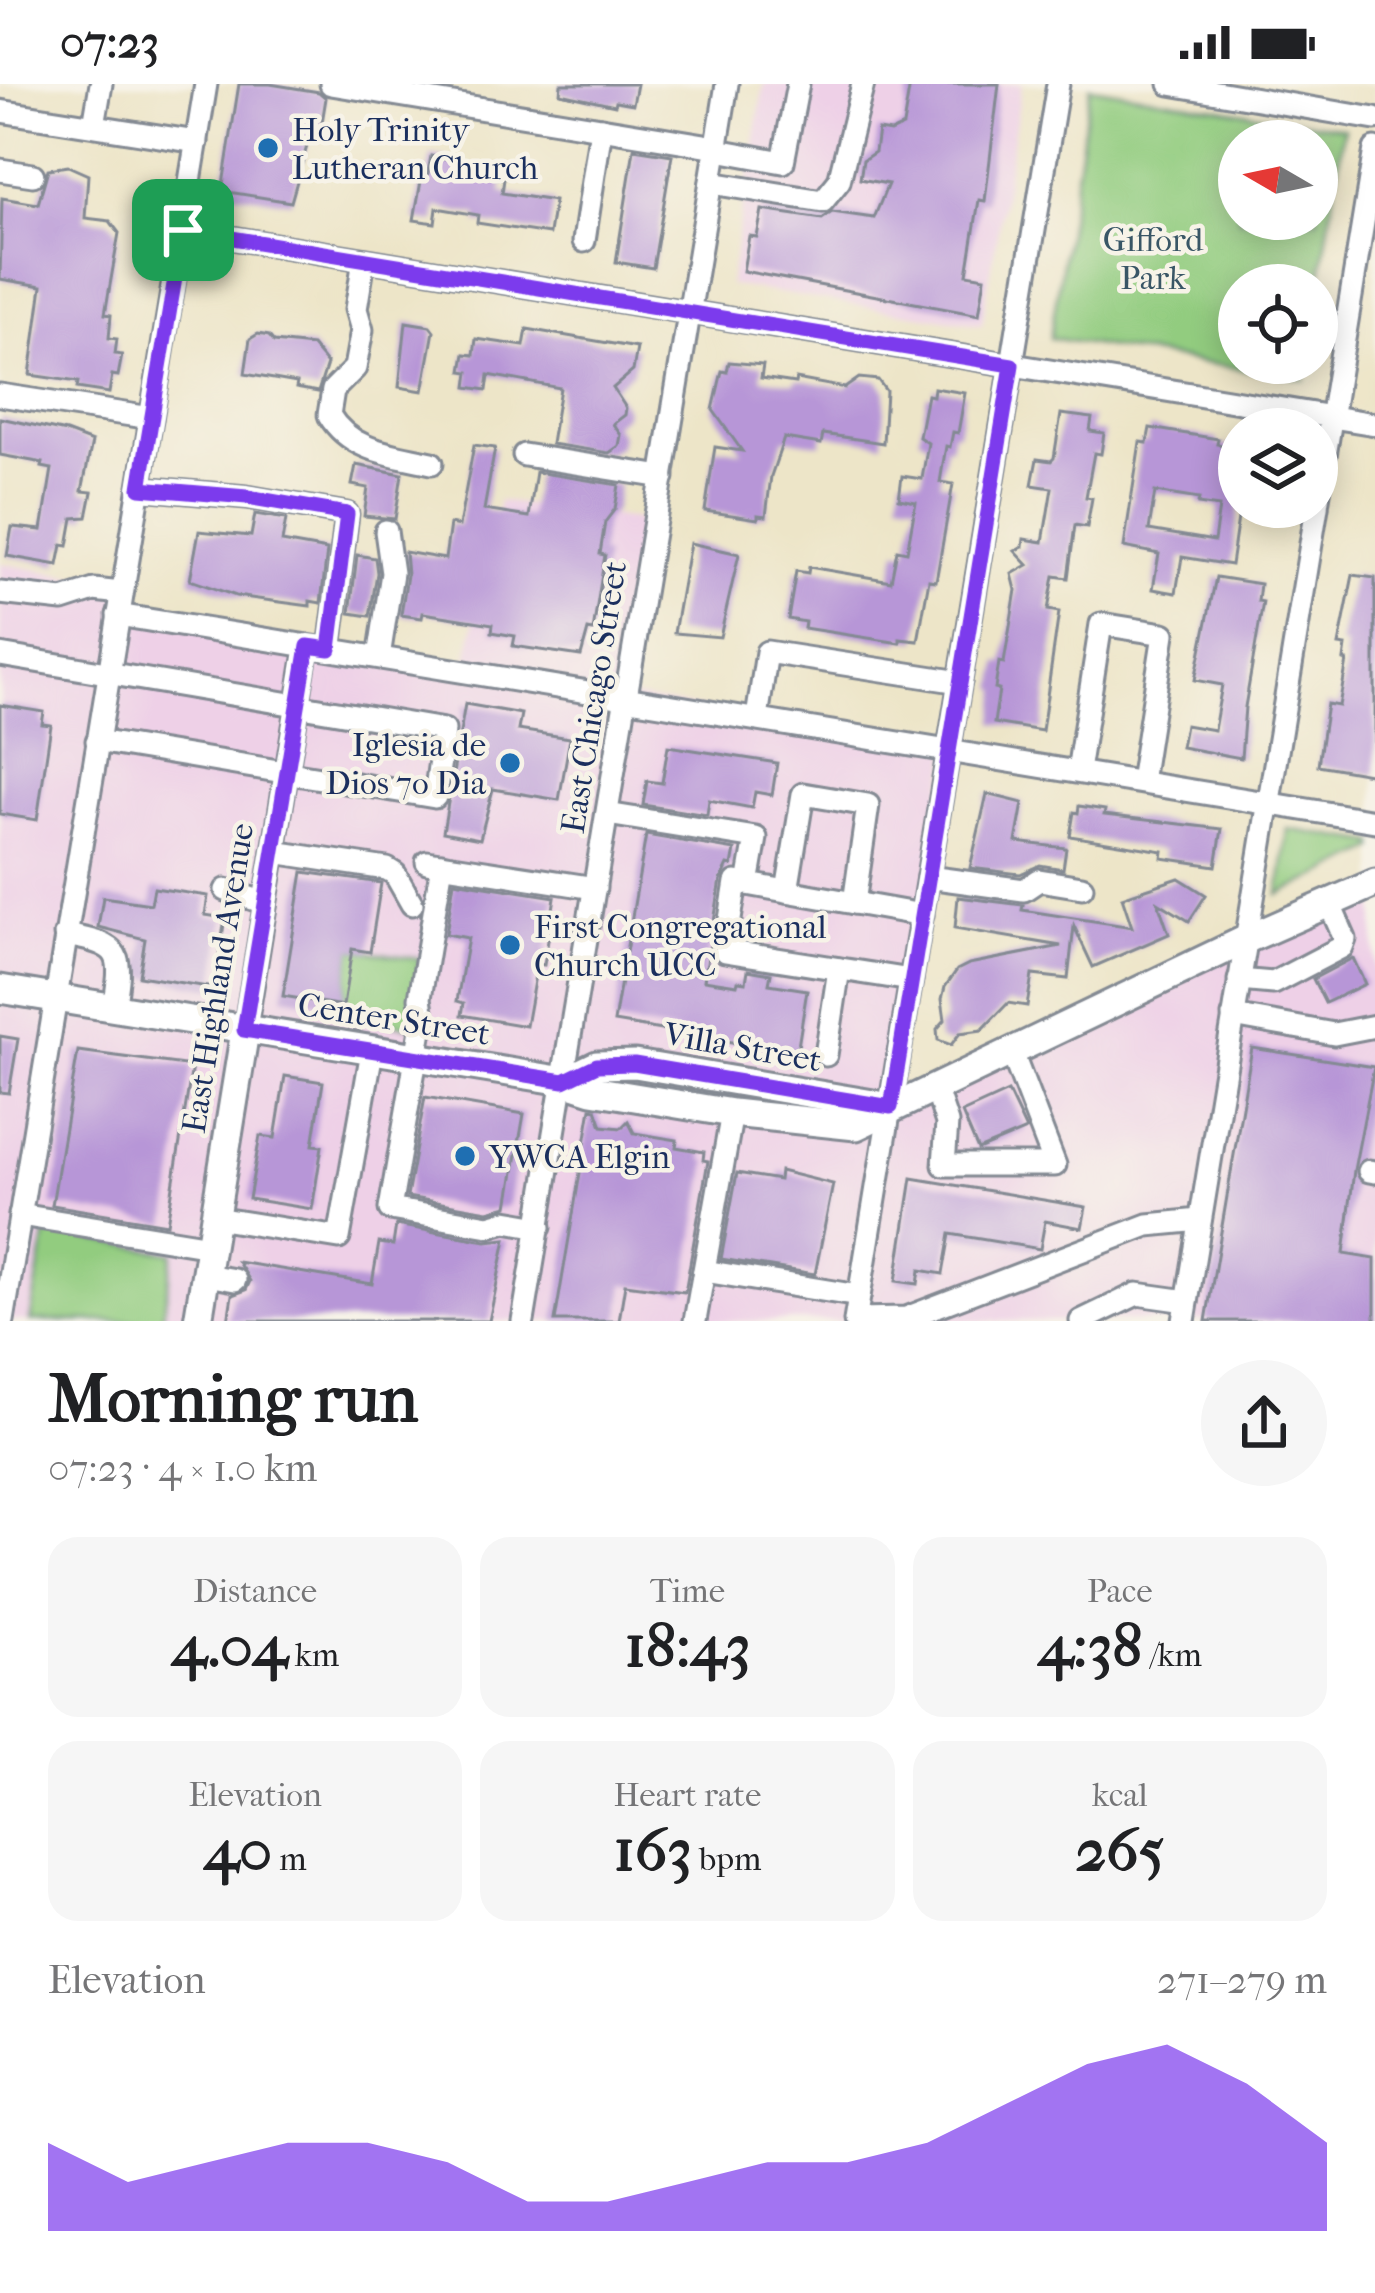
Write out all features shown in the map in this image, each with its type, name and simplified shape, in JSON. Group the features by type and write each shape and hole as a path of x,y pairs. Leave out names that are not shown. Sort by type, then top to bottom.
{"main road":[{"name":"Villa Street","path":"564,1081 592,1090 732,1113 856,1126 1375,883"},
{"name":"Center Street","path":"0,988 564,1081"},
{"name":"East Highland Avenue","path":"198,1321 244,1030"},
{"name":"Villa Street","path":"564,1081 597,1065 634,1064 891,1107"}],"street":[{"path":"94,125 101,84"},
{"path":"3,1321 206,84"},
{"path":"331,84 783,162 798,84"},
{"name":"East Chicago Street","path":"523,1321 728,84"},
{"path":"711,183 823,201 839,181 863,84"},
{"path":"857,1312 1058,84"},
{"path":"1170,84 1375,119"},
{"path":"0,111 197,142"},
{"path":"584,242 602,128"},
{"path":"1332,408 1375,149"},
{"path":"0,170 33,176"},
{"path":"183,230 1276,408"},
{"path":"364,260 356,309 362,330 355,368 333,390 329,415 363,447 432,463"},
{"path":"0,395 151,418"},
{"path":"1338,418 1375,424"},
{"path":"524,455 663,477"},
{"name":"East Highland Avenue","path":"140,488 247,497 347,514 319,647 298,707 244,1030"},
{"path":"1081,1321 1137,1294 1193,1300 1200,1220 1314,528"},
{"path":"379,657 392,573 386,531"},
{"path":"0,592 62,600 94,590 120,604 319,647 1375,821"},
{"path":"1078,771 1101,624 1164,634 1141,782"},
{"path":"757,718 767,652 960,682"},
{"path":"0,655 445,730 435,796 97,741"},
{"path":"788,891 803,794 868,806 854,903"},
{"path":"607,814 755,838 748,884"},
{"path":"274,852 390,871 412,904"},
{"path":"540,1226 506,1221 489,1226 390,1209 423,1018 420,998 434,863 595,889"},
{"path":"928,877 1024,890 1040,880 1082,886"},
{"path":"911,980 725,951 736,882 922,915"},
{"path":"226,890 265,903"},
{"path":"1239,980 1273,982 1342,947 1345,939 1330,904"},
{"path":"65,935 106,944 116,953 121,969 114,1009"},
{"path":"826,1055 839,969"},
{"path":"1233,1016 1334,1034 1375,1026"},
{"path":"935,1087 946,1123 944,1165 1055,1166 1011,1050"},
{"path":"20,1215 339,1238 372,1051"},
{"path":"695,1321 732,1113"},
{"path":"704,1271 857,1312 906,1318 1148,1225 1200,1220"},
{"path":"206,1275 235,1280"}],"shaded area":[{"path":"764,84 1022,84 982,325 729,285"},
{"path":"499,501 656,522 627,696 949,750 891,1105 1375,883 1375,1321 0,1321 0,563 123,585 118,614 465,670"}],"green space":[{"name":"Gifford Park","path":"1090,87 1294,120 1218,120 1218,240 1326,240 1323,264 1218,264 1218,365 1050,338"},
{"name":"Gifford Park","path":"1338,127 1344,128 1338,166"},
{"path":"1288,829 1375,843 1375,849 1279,895"},
{"path":"352,949 420,959 410,1026 341,1015"},
{"path":"46,1232 173,1253 162,1321 30,1321"}],"building":[{"name":"Holy Trinity Lutheran Church","path":"239,84 270,84 319,92 326,98 319,141 309,139 291,202 222,191"},
{"path":"561,84 637,84 633,104 616,101 615,105 560,93"},
{"path":"910,84 999,84 985,201 979,200 967,274 985,277 979,315 743,271 749,236 757,237 762,210 822,219 832,212 874,218 888,184 860,179 863,160 875,152 878,130 890,132 903,126"},
{"path":"634,149 672,155 653,268 616,262"},
{"path":"431,156 466,162 464,173 504,179 502,193 554,201 549,234 477,223 478,215 437,208 435,223 414,220"},
{"path":"68,166 88,175 85,218 110,221 119,233 105,314 111,315 109,338 117,339 115,354 122,355 109,393 77,388 78,382 30,375 42,286 0,279 2,198 38,204 48,169"},
{"path":"406,322 434,331 423,391 399,387"},
{"path":"527,329 637,348 633,371 613,388 626,408 625,415 613,424 621,435 619,446 609,453 551,444 560,388 489,375 487,390 467,387 469,372 462,371 465,354 474,355 476,339 524,346"},
{"path":"258,334 274,342 312,346 327,364 318,392 296,388 297,383 245,374 250,339"},
{"path":"729,362 763,365 761,378 795,383 796,379 845,388 859,378 878,380 886,391 883,443 823,434 821,444 784,438 771,476 766,516 758,515 758,519 705,511 715,447 742,451 713,410 722,371 727,372"},
{"path":"934,388 965,393 958,433 953,432 950,447 946,446 940,482 953,484 936,581 929,580 918,641 900,639 900,643 804,628 805,622 788,619 796,571 808,573 809,567 891,581 897,550 907,552 916,502 899,499 902,476 922,479 928,443 919,437 927,395 933,396"},
{"path":"1061,414 1092,418 1090,431 1104,433 1101,454 1094,453 1086,497 1092,498 1087,527 1075,525 1068,578 1054,576 1048,610 1059,612 1042,731 994,723 999,690 995,689 1016,590 1012,574 1028,565 1015,551 1023,547 1024,539 1043,542 1052,488 1032,485 1037,459 1054,458"},
{"path":"0,418 92,442 82,491 92,492 87,517 73,518 68,546 62,545 58,565 7,556 12,527 42,530 52,469 0,455"},
{"path":"1150,428 1218,439 1218,507 1155,492 1149,530 1214,541 1218,514 1218,528 1236,528 1231,565 1182,557 1176,593 1153,589 1159,554 1124,547 1140,442 1147,443"},
{"path":"474,445 495,448 484,510 529,517 536,472 619,485 615,509 605,522 600,554 605,555 593,631 588,630 581,656 513,646 515,636 492,632 493,624 423,613 422,618 401,615 405,552 445,559 450,524 459,526"},
{"path":"356,465 402,474 395,519 364,516 368,488 352,485"},
{"path":"255,514 286,519 282,542 327,550 321,603 310,601 310,606 236,596 190,580 199,531 251,536"},
{"path":"690,543 739,554 720,637 674,633"},
{"path":"357,555 375,558 370,616 350,613"},
{"path":"1353,575 1375,578 1375,775 1318,765 1327,704 1339,706 1347,661 1346,646 1339,645"},
{"path":"1216,577 1260,584 1258,601 1263,602 1241,758 1181,747 1185,725 1214,730 1222,685 1195,680"},
{"name":"Iglesia de Dios 7o Dia","path":"465,704 521,714 518,730 570,738 559,800 493,789 480,839 443,832"},
{"path":"0,705 44,712 42,724 51,725 37,820 0,814"},
{"path":"668,746 777,763 772,795 755,792 752,808 709,800 707,815 643,805 647,781 662,783"},
{"path":"987,794 1023,803 1016,842 1066,848 1063,869 1040,865 1020,874 970,868"},
{"path":"1079,806 1105,810 1104,815 1222,829 1216,866 1162,858 1163,851 1070,836"},
{"path":"646,835 735,850 732,866 728,865 721,880 704,980 737,985 746,982 748,970 771,974 769,984 807,990 797,1053 614,1022"},
{"path":"303,872 381,883 370,952 352,949 343,1006 283,996"},
{"path":"1179,878 1206,895 1189,921 1158,902 1169,934 1093,967 1074,926 1068,979 1032,975 1027,1006 1008,1003 982,1030 960,1033 951,1045 938,1040 937,1029 945,1020 945,987 957,970 1061,946 955,928 958,897 1132,927 1122,897"},
{"name":"First Congregational Church UCC","path":"454,881 555,897 544,965 537,964 526,1026 462,1015 464,1003 457,1001 468,938 446,934"},
{"path":"154,888 208,896 205,915 225,918 214,988 139,976 145,939 98,927 103,897 151,904"},
{"path":"1353,958 1365,984 1325,1003 1313,979"},
{"path":"0,1036 18,1039 9,1093 0,1092"},
{"path":"1252,1048 1374,1067 1344,1254 1375,1259 1375,1321 1206,1321"},
{"path":"78,1051 192,1066 167,1224 52,1205"},
{"path":"285,1076 323,1082 313,1145 322,1146 312,1209 249,1199 260,1136 275,1138"},
{"path":"1008,1092 1026,1130 978,1150 962,1113"},
{"name":"YWCA Elgin","path":"425,1097 524,1114 508,1206 488,1211 407,1197"},
{"path":"591,1108 596,1109 602,1126 621,1128 628,1121 634,1133 677,1140 676,1147 704,1152 703,1160 708,1161 685,1292 625,1284 619,1321 555,1321"},
{"path":"780,1171 833,1184 815,1274 721,1259 737,1173 779,1180"},
{"path":"912,1178 1086,1207 1082,1228 1045,1221 1040,1249 950,1234 943,1274 920,1270 918,1284 896,1281"},
{"path":"396,1225 486,1241 506,1239 489,1321 228,1321 232,1295 246,1290 250,1281 238,1262 372,1284 379,1243 393,1245"}],"place":[{"name":"Holy Trinity Lutheran Church","path":"268,148"},
{"name":"Iglesia de Dios 7o Dia","path":"510,763"},
{"name":"First Congregational Church UCC","path":"510,945"},
{"name":"YWCA Elgin","path":"465,1156"}],"route":[{"path":"183,230 1012,365 891,1107 634,1064 597,1065 564,1081 244,1030 308,646 330,649 347,514 247,497 140,488 183,230"}]}
